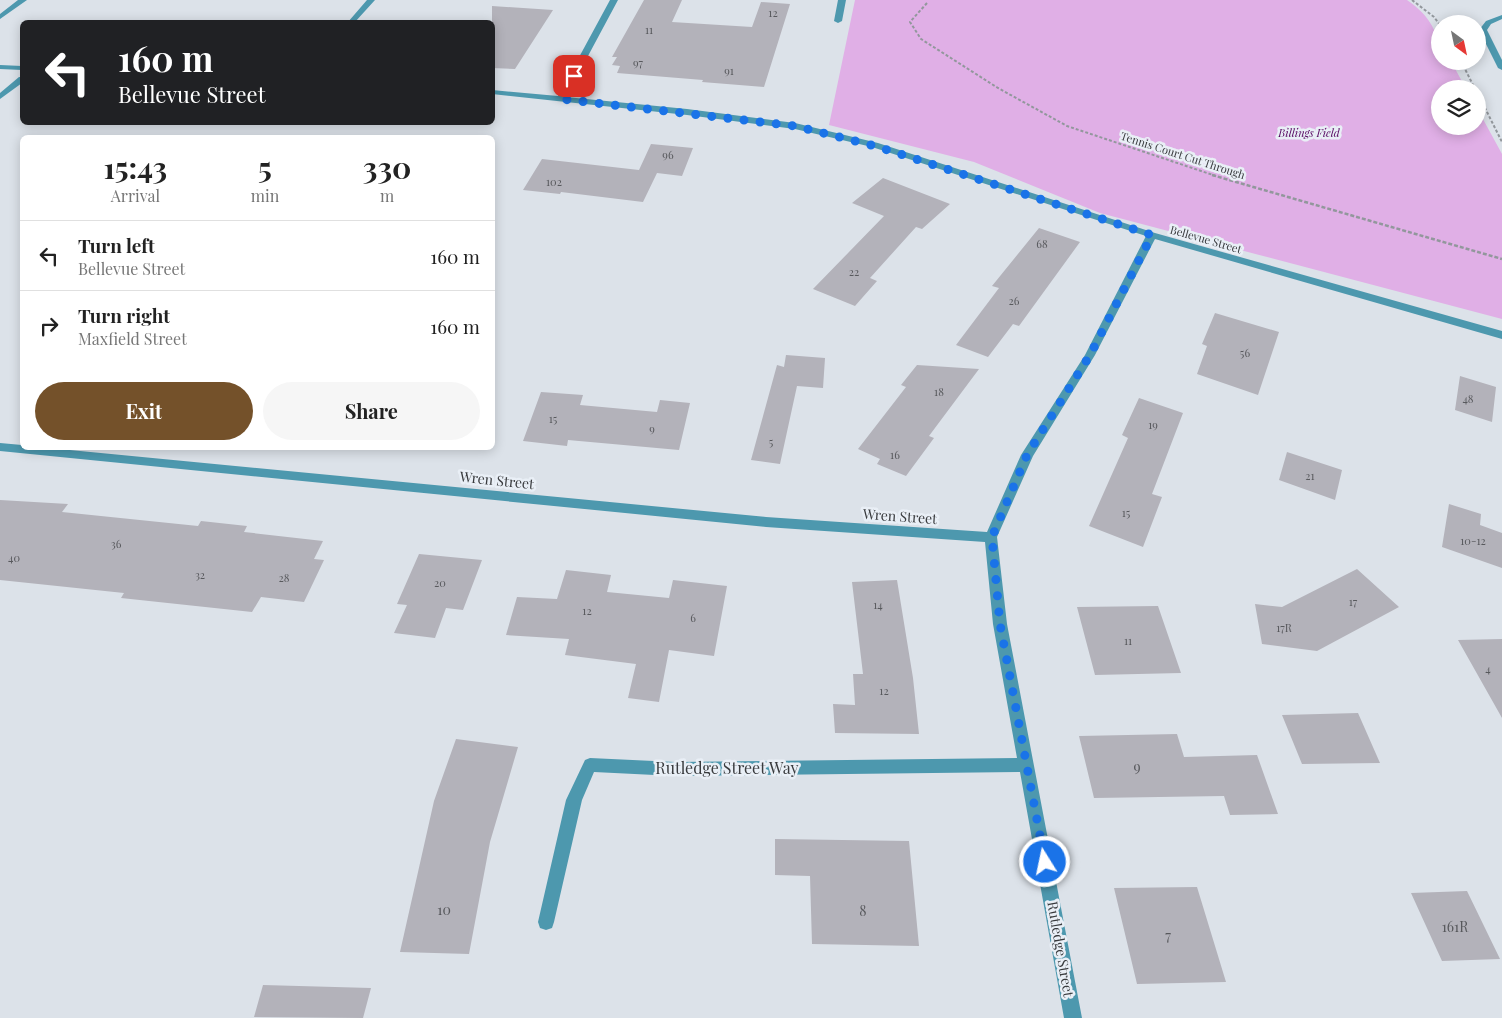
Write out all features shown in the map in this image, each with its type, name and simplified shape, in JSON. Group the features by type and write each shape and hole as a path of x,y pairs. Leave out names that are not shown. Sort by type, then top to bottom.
{"street":[{"path":"0,17 23,0"},
{"path":"353,20 371,0"},
{"path":"561,99 614,0"},
{"path":"838,22 842,0"},
{"path":"1502,17 1484,25 1483,30 1502,68"},
{"path":"0,67 20,68"},
{"path":"0,98 20,80"},
{"name":"Bellevue Street","path":"495,92 795,126 875,146 1152,235 1502,335"},
{"name":"Rutledge Street","path":"1073,1018 1000,624 992,537 1027,455 1090,355 1152,235"},
{"name":"Wren Street","path":"0,447 20,449"},
{"name":"Wren Street","path":"31,450 766,522 992,537"},
{"name":"Rutledge Street Way","path":"546,922 574,800 590,765 685,768 1027,765"}],"path":[{"path":"1412,0 1431,15"},
{"name":"Tennis Court Cut Through","path":"927,2 910,22 920,39 998,88 1067,126 1215,176 1502,259"},
{"path":"1486,110 1502,142"}],"green space":[{"name":"Billings Field","path":"855,0 1407,0 1422,12 1431,24 1431,70 1456,70 1461,80 1431,80 1431,135 1486,135 1486,125 1502,154 1502,319 1100,213 974,162 829,125"}],"building":[{"path":"644,0 682,0 672,22 752,27 761,2 790,4 764,87 617,73 620,66 612,65 617,57 612,57"},
{"path":"492,6 553,10 515,69 495,68 495,20 492,20"},
{"path":"651,144 693,148 682,176 657,173 643,202 561,192 560,194 523,190 542,159 639,170"},
{"path":"883,178 950,204 922,229 916,227 870,278 877,281 855,306 813,289 884,216 852,203"},
{"path":"1039,228 1080,242 1019,326 1013,324 988,357 956,345 999,288 992,286"},
{"path":"1215,313 1279,332 1258,395 1197,374 1207,346 1202,344"},
{"path":"786,355 825,358 823,388 797,386 780,464 751,460 777,365 784,367"},
{"path":"917,365 979,369 929,436 934,438 906,476 877,464 880,459 858,449 906,387 901,385"},
{"path":"1460,376 1496,387 1492,422 1455,410"},
{"path":"541,392 583,395 580,405 657,412 660,400 690,403 679,450 568,440 567,446 523,441"},
{"path":"1139,398 1183,413 1152,494 1162,497 1143,547 1089,526 1128,438 1122,435"},
{"path":"1287,452 1342,470 1335,500 1279,480"},
{"path":"0,500 68,504 62,512 198,526 201,521 247,526 244,532 323,541 314,559 324,560 304,602 261,597 252,612 121,598 124,593 0,580"},
{"path":"1449,504 1481,514 1480,525 1502,533 1502,568 1442,547"},
{"path":"419,554 482,560 463,610 446,608 435,638 394,633 407,605 397,604"},
{"path":"1357,569 1399,607 1317,651 1262,644 1255,604 1282,607"},
{"path":"566,570 611,575 607,592 669,598 673,580 727,586 714,656 669,650 659,702 628,698 636,664 565,655 569,639 506,635 517,597 557,599"},
{"path":"897,580 913,678 919,734 835,733 833,704 855,705 853,674 863,674 852,582"},
{"path":"1158,606 1181,673 1095,675 1077,607"},
{"path":"1502,639 1502,718 1458,640"},
{"path":"1358,713 1380,763 1302,764 1282,715"},
{"path":"1177,734 1184,757 1257,755 1278,814 1230,815 1224,796 1094,798 1079,736"},
{"path":"456,739 518,747 490,842 469,954 400,952 434,801"},
{"path":"775,839 909,841 919,946 812,944 810,876 775,875"},
{"path":"1197,887 1226,982 1137,984 1114,888"},
{"path":"1467,891 1500,959 1442,961 1411,893"},
{"path":"263,985 371,988 363,1018 254,1017"}],"route":[{"path":"574,76 561,99 687,112 795,126 875,146 1152,235 1090,355 1027,455 992,537 1000,624 1045,862"}]}
